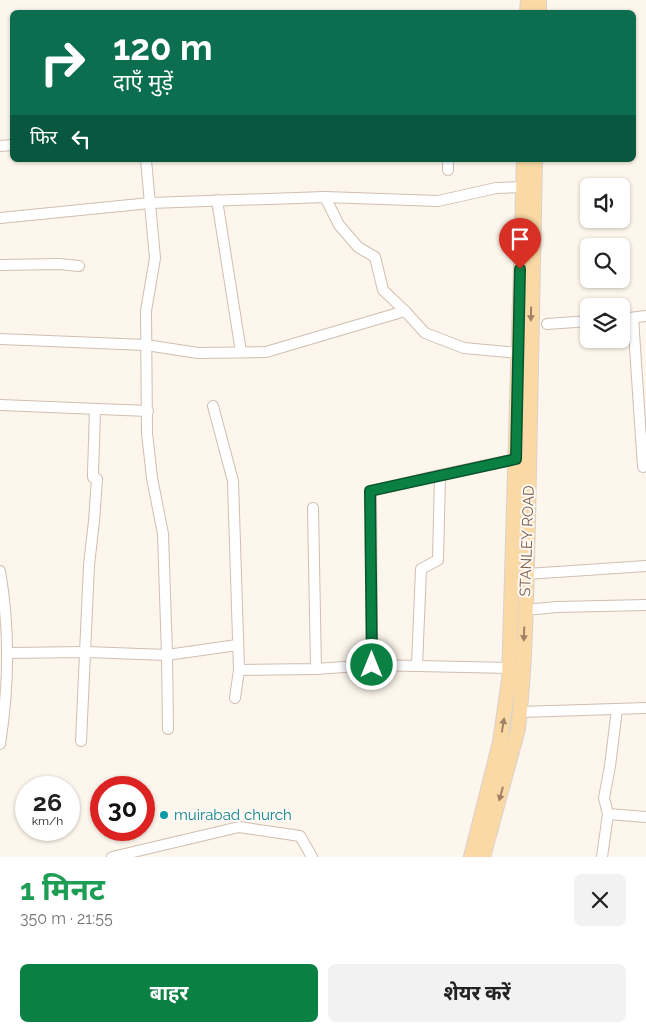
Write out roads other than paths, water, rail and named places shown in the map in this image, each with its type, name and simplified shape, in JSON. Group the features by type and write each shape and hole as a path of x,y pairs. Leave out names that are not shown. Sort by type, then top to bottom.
{"main road":[{"name":"STANLEY ROAD","path":"484,857 518,730 520,712 514,676 518,353 524,162"},
{"name":"STANLEY ROAD","path":"471,857 500,742 525,610 535,162"}],"street":[{"path":"146,162 155,258 146,311 147,433 152,478 163,534 168,730"},
{"path":"0,218 150,203 217,200 325,197 438,201 496,188 523,187"},
{"path":"325,197 339,225 358,247 375,257 382,290 425,333 464,348 518,353"},
{"path":"217,200 241,352"},
{"path":"0,265 59,264 79,266"},
{"path":"0,339 146,345 198,353 266,352 405,311"},
{"path":"630,318 646,316"},
{"path":"633,318 643,467 646,466"},
{"path":"547,324 580,322"},
{"path":"0,405 148,411"},
{"path":"213,406 233,481 239,670 235,698"},
{"path":"81,741 89,565 97,479 93,473 95,409"},
{"path":"372,665 370,491 516,459"},
{"path":"417,666 421,569 438,560 440,475"},
{"path":"313,508 316,669"},
{"path":"527,574 646,566"},
{"path":"0,572 3,620 8,653 3,693 6,706 0,744"},
{"path":"525,610 557,607 646,605"},
{"path":"8,653 86,652 167,655 237,645"},
{"path":"239,670 316,669 372,665 417,666 514,676"},
{"path":"520,712 646,708"},
{"path":"602,857 608,814 604,798 617,709"},
{"path":"608,814 646,816"},
{"path":"112,857 123,856 239,827 300,836 312,857"}],"place":[{"name":"muirabad church","path":"164,815"}]}
